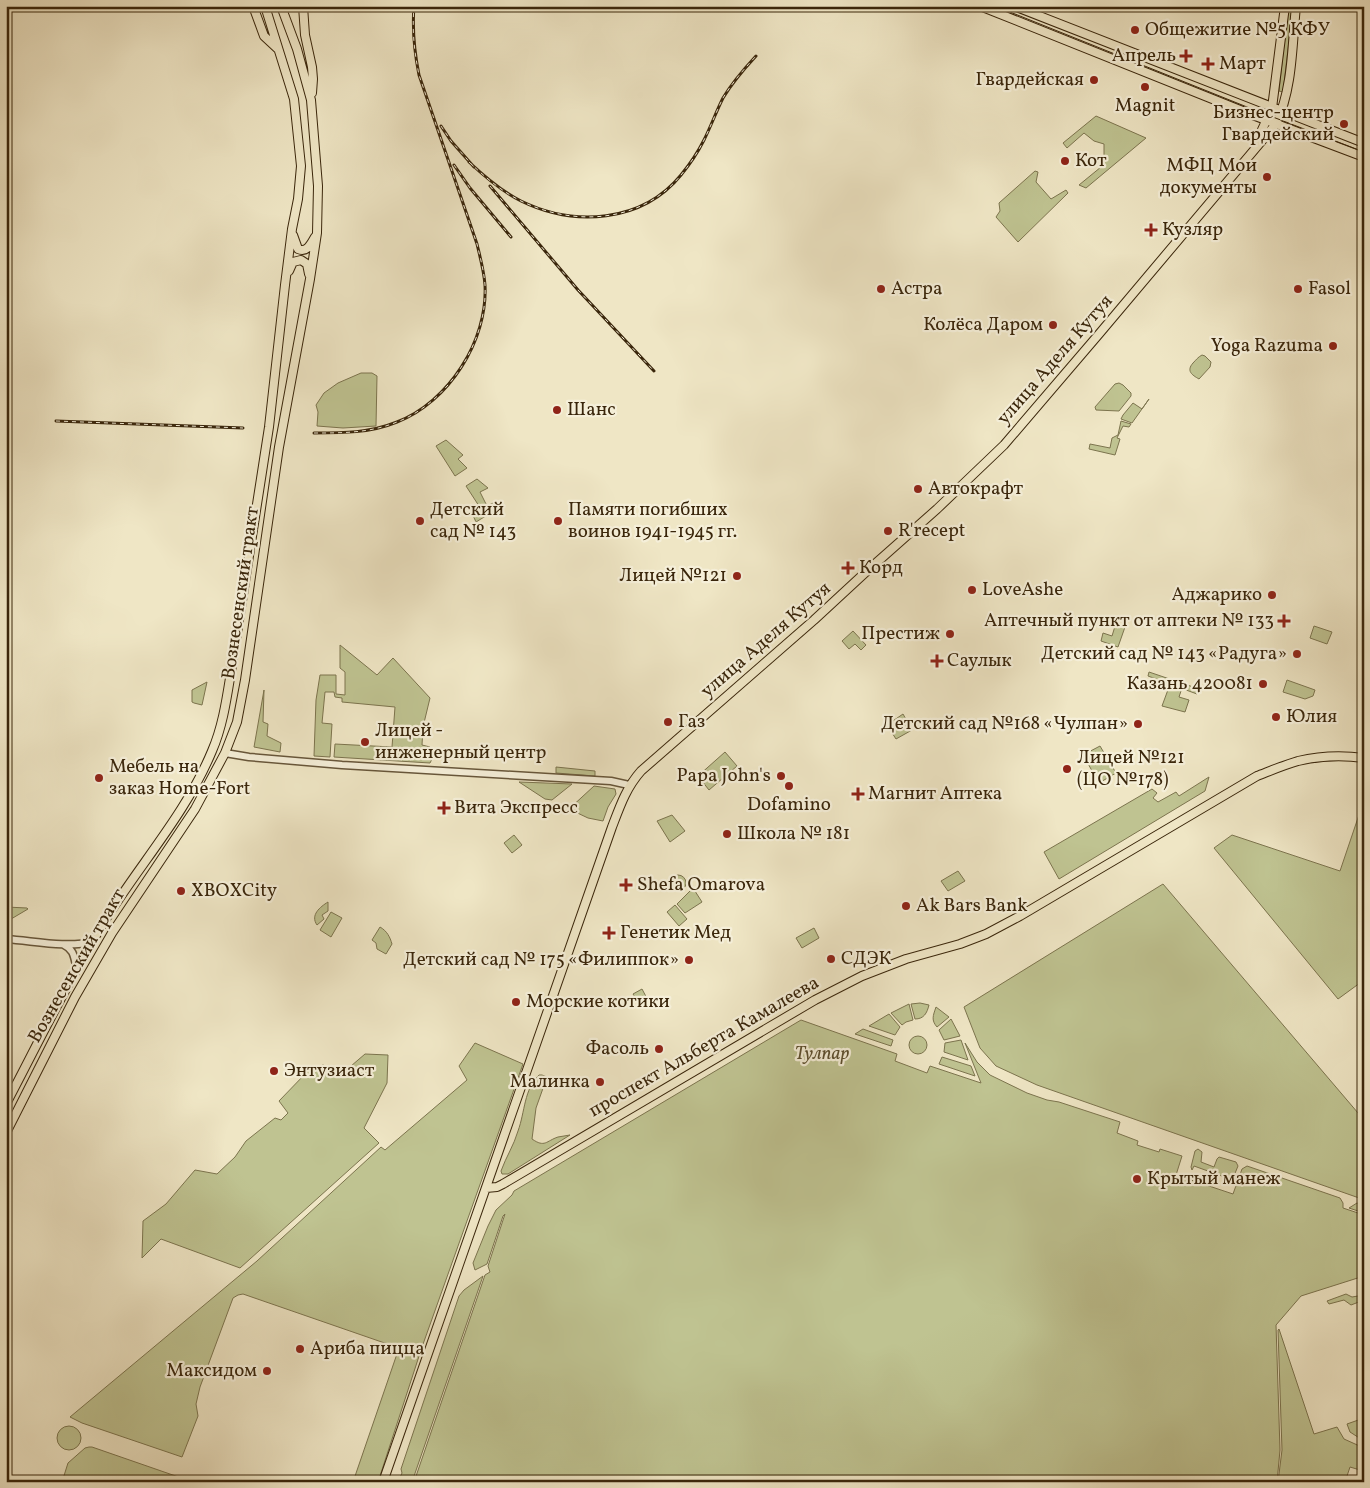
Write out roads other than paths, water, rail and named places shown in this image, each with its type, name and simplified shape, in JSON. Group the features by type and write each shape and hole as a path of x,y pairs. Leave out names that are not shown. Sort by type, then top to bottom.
{"main road":[{"path":"253,6 264,36 279,51"},
{"name":"Вознесенский тракт","path":"6,1104 34,1048 101,926 191,793 212,750 223,719 269,427 301,166 294,99 265,6"},
{"name":"Вознесенский тракт","path":"6,1133 75,997 122,918 195,809 225,753 237,722 279,447 317,233 318,186 311,100 297,48 281,6"},
{"path":"303,6 305,35 312,67 311,100"},
{"path":"980,6 1364,157"},
{"path":"1014,6 1364,143"},
{"name":"улица Аделя Кутуя","path":"1253,149 1272,108 1285,6"},
{"name":"улица Аделя Кутуя","path":"486,1188 622,798 630,785 640,771 814,620 937,509 1004,445 1099,334 1276,124 1287,94 1296,6"},
{"path":"1020,22 1025,11"},
{"path":"292,228 294,241 298,249 301,250 305,250 310,246 317,233"},
{"path":"285,285 290,267 293,262 298,260 307,264 310,279"},
{"name":"проспект Альберта Камалеева","path":"486,1188 497,1187 503,1184 815,1000 854,980 906,960 986,934 1020,916 1257,776 1298,761 1348,756 1364,758"},
{"path":"383,1482 486,1188"}],"street":[{"path":"225,753 249,757 342,765 611,781 630,785"},
{"path":"6,939 63,944 92,942"},
{"path":"63,944 74,953 77,969"}],"tram line":[{"path":"995,6 1364,152"}],"railway":[{"path":"314,433 367,430 387,426 416,413 433,400 462,367 480,327 484,306 485,285 483,269 477,244 419,75 414,40 414,6"},
{"path":"469,162 507,193 541,209 563,215 585,217 606,216 627,211 647,203 665,191 681,175 702,144 720,103 738,76 756,56"},
{"path":"441,126 451,141 474,167"},
{"path":"454,165 470,188 511,237"},
{"path":"490,186 578,290 654,371"},
{"path":"56,421 243,428"}],"place":[{"name":"Общежитие №5 КФУ","path":"1135,30"},
{"name":"Апрель","path":"1186,56"},
{"name":"Март","path":"1208,64"},
{"name":"Гвардейская","path":"1094,80"},
{"name":"Magnit","path":"1145,87"},
{"name":"Бизнес-центр Гвардейский","path":"1344,124"},
{"name":"Кот","path":"1065,161"},
{"name":"МФЦ Мои документы","path":"1267,177"},
{"name":"Кузляр","path":"1151,230"},
{"name":"Астра","path":"881,289"},
{"name":"Fasol","path":"1298,289"},
{"name":"Колёса Даром","path":"1053,325"},
{"name":"Yoga Razuma","path":"1333,346"},
{"name":"Шанс","path":"557,410"},
{"name":"Автокрафт","path":"918,489"},
{"name":"Детский сад № 143","path":"420,521"},
{"name":"Памяти погибших воинов 1941-1945 гг.","path":"558,521"},
{"name":"R'recept","path":"888,531"},
{"name":"Корд","path":"848,568"},
{"name":"Лицей №121","path":"737,576"},
{"name":"LoveAshe","path":"972,590"},
{"name":"Аджарико","path":"1272,595"},
{"name":"Аптечный пункт от аптеки № 133","path":"1284,621"},
{"name":"Престиж","path":"950,634"},
{"name":"Детский сад № 143 «Радуга»","path":"1297,654"},
{"name":"Саулык","path":"937,661"},
{"name":"Казань 420081","path":"1263,684"},
{"name":"Юлия","path":"1276,717"},
{"name":"Газ","path":"668,722"},
{"name":"Детский сад №168 «Чулпан»","path":"1138,724"},
{"name":"Лицей - инженерный центр","path":"365,742"},
{"name":"Лицей №121 (ЦО №178)","path":"1067,769"},
{"name":"Papa John's","path":"781,776"},
{"name":"Мебель на заказ Home-Fort","path":"99,778"},
{"name":"Dofamino","path":"789,786"},
{"name":"Магнит Аптека","path":"858,794"},
{"name":"Вита Экспресс","path":"444,808"},
{"name":"Школа № 181","path":"727,834"},
{"name":"Shefa Omarova","path":"626,885"},
{"name":"XBOXCity","path":"181,891"},
{"name":"Ak Bars Bank","path":"906,906"},
{"name":"Генетик Мед","path":"609,933"},
{"name":"СДЭК","path":"831,959"},
{"name":"Детский сад № 175 «Филиппок»","path":"689,960"},
{"name":"Морские котики","path":"516,1002"},
{"name":"Фасоль","path":"659,1049"},
{"name":"Энтузиаст","path":"274,1071"},
{"name":"Малинка","path":"600,1082"},
{"name":"Крытый манеж","path":"1137,1179"},
{"name":"Ариба пицца","path":"300,1349"},
{"name":"Максидом","path":"267,1371"}],"park label":[{"name":"Тулпар","path":"822,1054"}]}
